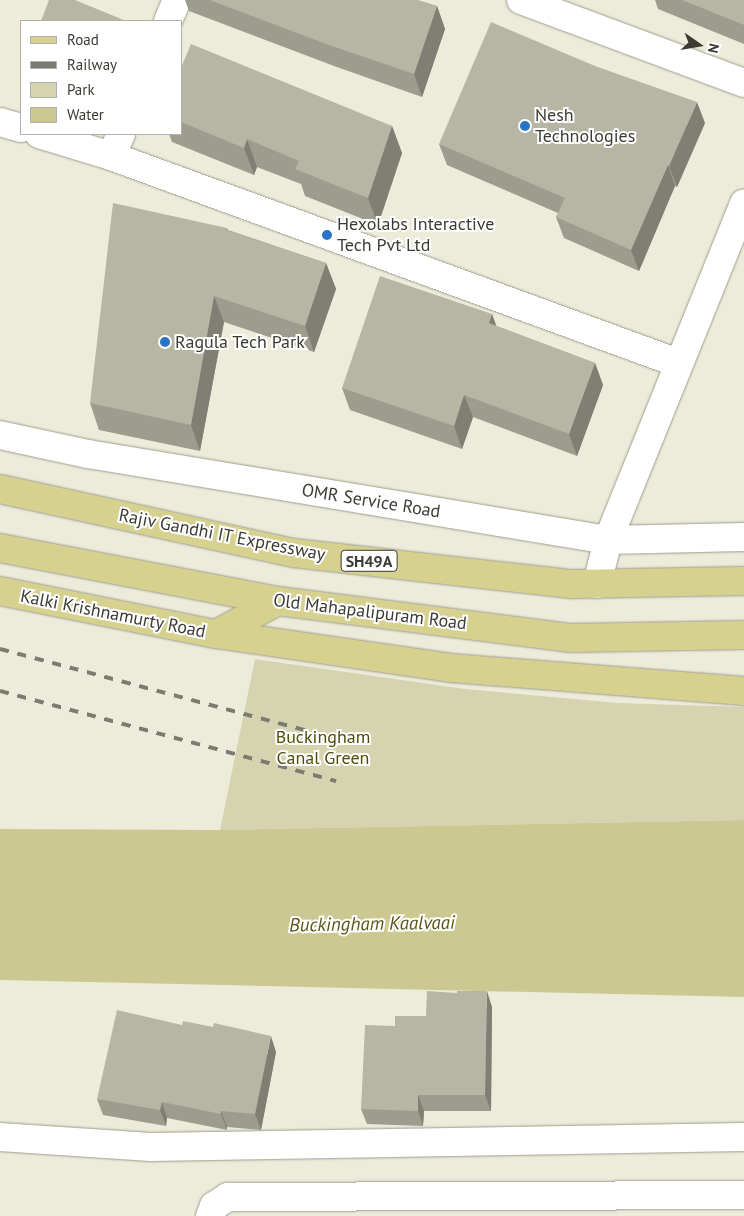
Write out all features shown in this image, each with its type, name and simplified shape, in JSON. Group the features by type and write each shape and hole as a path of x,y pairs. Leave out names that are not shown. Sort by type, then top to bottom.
{"main road":[{"name":"Rajiv Gandhi IT Expressway","path":"0,490 294,553 572,584 744,581"},
{"name":"Old Mahapalipuram Road","path":"0,548 278,601 570,638 744,635"},
{"name":"Kalki Krishnamurty Road","path":"0,591 216,634 278,601"},
{"path":"216,634 451,668 744,691"}],"street":[{"path":"168,20 177,0"},
{"path":"521,0 744,83"},
{"path":"0,122 20,128"},
{"path":"45,135 116,145 678,363"},
{"path":"596,584 608,540 744,203"},
{"name":"OMR Service Road","path":"0,435 88,454 608,540 744,537"},
{"path":"0,1137 151,1147 744,1136"},
{"path":"219,1206 744,1195"}],"green space":[{"name":"Buckingham Canal Green","path":"255,659 465,689 618,703 744,707 744,820 220,830"}],"water":[{"name":"Buckingham Kaalvaai","path":"744,820 744,997 0,980 0,829 220,830"}],"building":[{"path":"49,0 75,0 124,20 41,20"},
{"path":"210,0 417,0 437,6 414,74 326,44"},
{"path":"682,0 744,0 744,25"},
{"path":"491,22 595,66 697,102 631,250 556,217 565,198 439,144"},
{"path":"191,44 392,126 368,198 295,169 299,161 247,139 244,148 182,122 182,66"},
{"name":"Ragula Tech Park","path":"113,203 227,228 226,230 326,263 305,326 214,296 191,425 90,403"},
{"path":"380,276 492,314 489,323 595,363 569,434 464,395 454,426 342,388"},
{"path":"427,991 457,993 457,991 487,991 485,1095 418,1095 418,1111 361,1109 365,1025 395,1026 395,1016 426,1016"},
{"path":"117,1010 182,1025 183,1021 213,1027 214,1023 271,1036 255,1114 221,1111 221,1114 162,1102 160,1110 97,1099"}],"railway":[{"path":"0,649 354,743"},
{"path":"0,691 336,781"}],"place":[{"name":"Nesh Technologies","path":"525,126"},
{"name":"Hexolabs Interactive Tech Pvt Ltd","path":"327,235"},
{"name":"Ragula Tech Park","path":"165,342"}]}
